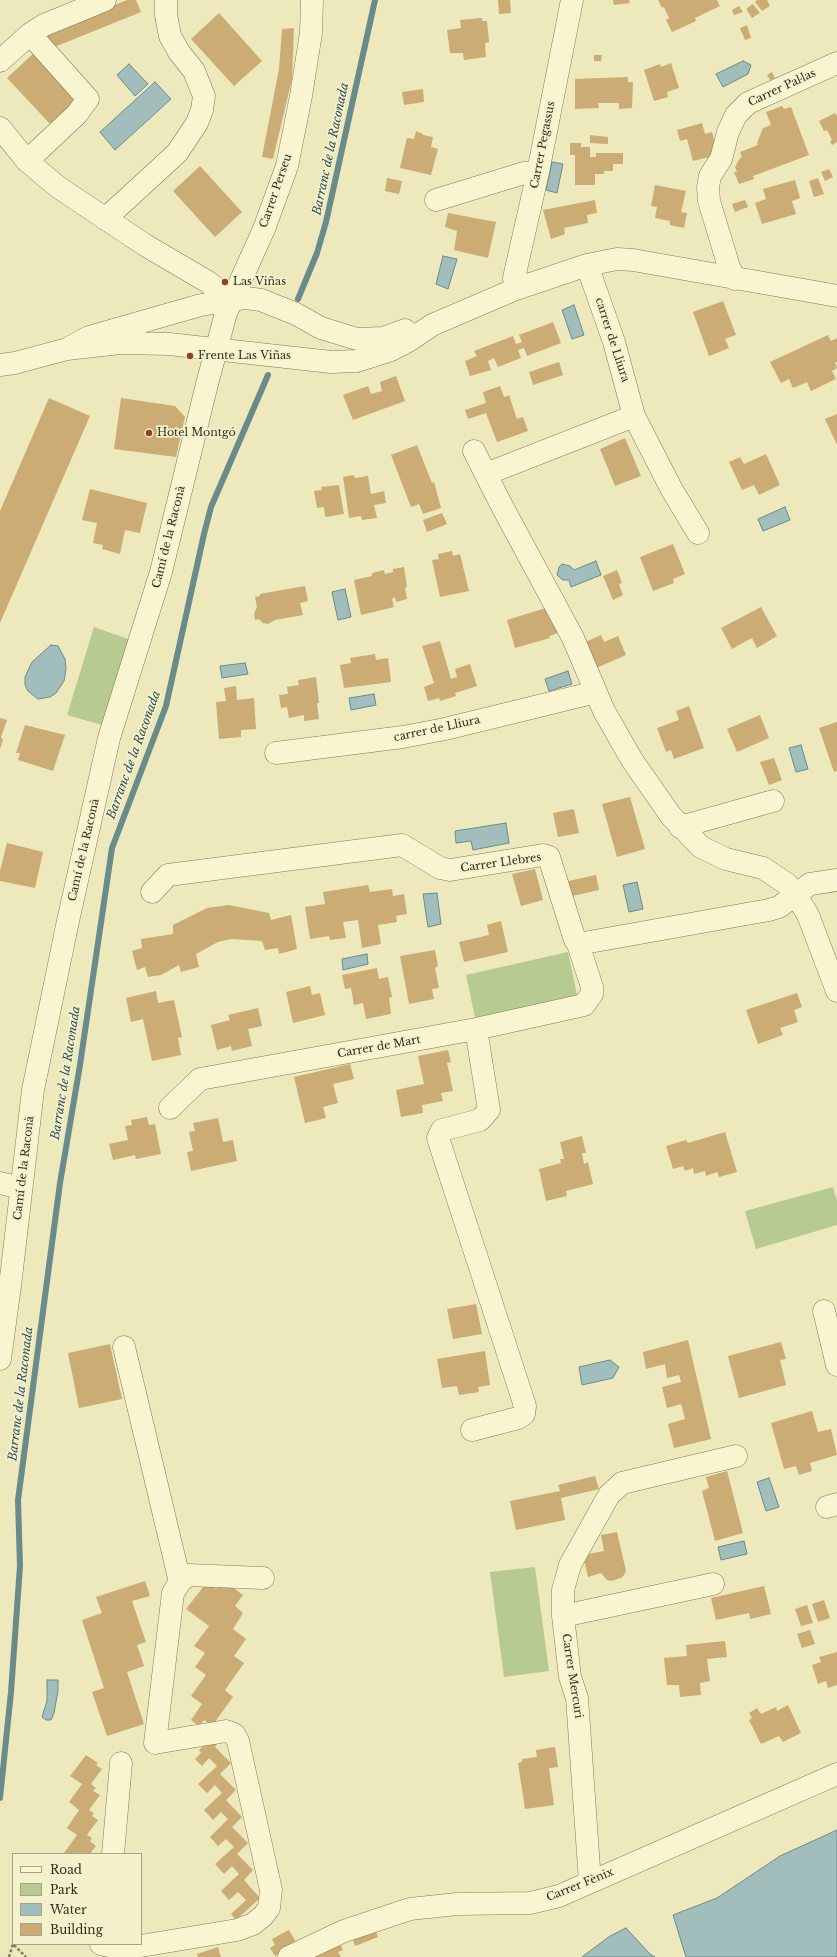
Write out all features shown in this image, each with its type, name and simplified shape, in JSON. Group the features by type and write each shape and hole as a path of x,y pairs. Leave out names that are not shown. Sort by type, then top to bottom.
{"street":[{"path":"0,61 30,34 44,26 105,0"},
{"path":"105,219 177,154 197,123 202,110 204,96 194,71 179,52 170,36 166,15 166,0"},
{"name":"Carrer Perseu","path":"216,351 231,300 264,229 287,166 307,57 312,0"},
{"name":"Carrer Pegassus","path":"516,289 514,278 538,172 572,0"},
{"path":"26,161 77,114 88,99 30,34"},
{"name":"Carrer Pal·las","path":"735,278 729,267 712,208 708,187 710,176 721,159 728,132 736,115 748,103 837,63"},
{"path":"0,128 26,161 58,187 145,245 208,282 231,300"},
{"path":"436,200 524,173 538,172"},
{"path":"0,364 15,362 67,349 120,343 169,344 216,351 331,362 357,361 391,350 432,326 516,289 606,260 633,260 837,296"},
{"name":"carrer de Lliura","path":"587,265 614,342 634,416 672,490 698,533"},
{"path":"67,349 89,337 201,305 246,298 261,300 296,314 321,328 357,339 383,338 405,330 432,326"},
{"name":"Camí de la Raconà","path":"0,1359 38,1063 107,746 161,572 216,351"},
{"path":"486,474 634,416"},
{"path":"474,451 573,638 596,692 632,760 680,827 701,847 726,859 763,868 787,884 796,895 808,915 837,991"},
{"name":"carrer de Lliura","path":"276,753 403,737 596,692"},
{"path":"680,827 773,801"},
{"name":"Carrer Llebres","path":"152,892 168,875 402,845 440,868 450,870 543,855 549,857 574,940 578,944"},
{"path":"578,944 768,910 779,907 810,884 837,880"},
{"name":"Carrer de Mart","path":"170,1108 200,1079 476,1029 584,1004 592,994 592,987 578,944"},
{"path":"472,1430 518,1418 524,1414 525,1406 438,1138 442,1130 480,1120 489,1110 476,1029"},
{"path":"0,1183 21,1188"},
{"path":"824,1311 837,1366"},
{"path":"124,1348 180,1582"},
{"name":"Carrer Mercuri","path":"590,1882 577,1698 570,1677 563,1616 563,1590 570,1566 609,1495 614,1489 629,1480 736,1456"},
{"path":"106,1945 122,1949 237,1930 253,1924 263,1916 268,1908 271,1899 271,1890 240,1749 234,1734 226,1731 155,1743 172,1593 180,1582 188,1575 263,1578"},
{"path":"563,1616 713,1584"},
{"path":"113,1853 121,1762"},
{"name":"Carrer Fènix","path":"289,1957 344,1931 405,1911 457,1904 530,1903 559,1896 837,1774"},
{"path":"96,1957 102,1945"}],"path":[{"path":"8,1957 13,1945"},
{"path":"14,1945 26,1957"}],"green space":[{"path":"94,627 131,640 102,725 67,715"},
{"path":"568,952 578,999 476,1022 466,975"},
{"path":"833,1187 837,1201 837,1225 756,1249 745,1211"},
{"path":"535,1567 549,1671 504,1677 490,1572"}],"water":[{"path":"743,61 751,65 748,74 723,87 716,74"},
{"path":"129,64 148,84 135,96 117,75"},
{"path":"155,82 171,99 115,150 100,132"},
{"path":"552,162 563,164 557,193 546,190"},
{"path":"443,256 457,259 448,289 436,284"},
{"path":"574,305 584,335 572,339 562,310"},
{"path":"785,507 790,520 763,531 758,519"},
{"path":"596,561 601,575 571,587 569,580 563,580 557,575 559,567 562,564 570,566 574,570"},
{"path":"345,589 351,617 338,620 332,592"},
{"path":"51,645 58,646 65,659 66,669 64,681 56,693 50,697 38,699 28,691 25,685 25,677 32,662"},
{"path":"245,663 248,674 222,678 220,666"},
{"path":"568,671 572,684 549,691 545,679"},
{"path":"374,694 376,705 351,710 349,698"},
{"path":"801,745 808,769 796,772 789,748"},
{"path":"506,823 509,843 473,850 471,841 456,843 455,831"},
{"path":"637,882 643,909 629,912 623,885"},
{"path":"437,893 441,924 428,927 423,894"},
{"path":"367,954 368,964 343,970 342,959"},
{"path":"610,1360 619,1367 613,1378 582,1385 579,1367"},
{"path":"769,1478 779,1507 766,1511 757,1482"},
{"path":"744,1541 747,1554 721,1560 718,1547"},
{"path":"47,1680 58,1680 58,1691 54,1713 51,1720 46,1720 42,1717 47,1701"},
{"path":"837,1830 837,1957 686,1957 673,1915 717,1898 780,1856"},
{"path":"626,1928 650,1954 655,1957 582,1957 610,1936"}],"building":[{"path":"127,0 136,0 141,12 52,48 46,33"},
{"path":"498,0 510,0 511,13 499,14"},
{"path":"613,0 629,0 630,3 614,5"},
{"path":"658,0 717,0 720,6 695,18 696,21 672,32 666,20 669,18 664,7 662,8"},
{"path":"757,0 767,0 770,6 762,11 755,2"},
{"path":"753,4 760,13 752,18 746,9"},
{"path":"739,6 743,12 734,15 732,10"},
{"path":"219,13 262,61 234,86 191,39"},
{"path":"482,18 482,21 487,21 489,42 485,43 486,57 464,60 463,53 450,53 447,30 461,28 460,20"},
{"path":"747,25 751,38 745,40 740,28"},
{"path":"294,28 292,79 273,159 262,157 279,69 282,29"},
{"path":"35,52 79,100 51,125 7,78"},
{"path":"594,55 602,55 601,61 594,61"},
{"path":"671,63 679,88 667,92 668,97 654,101 644,70 660,64 661,67"},
{"path":"772,72 775,78 770,80 767,75"},
{"path":"628,77 628,82 633,82 632,108 619,109 619,103 598,103 599,108 575,109 575,79"},
{"path":"423,89 424,102 404,105 402,92"},
{"path":"782,106 784,109 791,107 809,155 753,176 754,179 739,184 734,172 737,172 735,167 742,157 740,152 758,145 757,143 763,128 771,125 766,112"},
{"path":"835,113 837,116 837,142 832,145 830,141 832,140 827,130 824,131 819,121"},
{"path":"702,123 705,134 712,132 718,155 693,161 687,139 680,141 677,130"},
{"path":"416,131 423,135 433,137 431,147 438,149 431,175 400,168 407,138 414,139"},
{"path":"590,135 608,137 608,144 590,143"},
{"path":"570,143 581,143 581,147 590,147 590,157 596,157 596,153 623,153 623,164 613,164 613,171 604,171 604,174 595,174 595,185 575,185 575,155 570,155"},
{"path":"200,166 242,212 215,237 173,191"},
{"path":"829,169 833,177 825,181 821,172"},
{"path":"387,178 402,181 399,194 385,191"},
{"path":"818,178 824,194 814,197 809,181"},
{"path":"795,180 800,198 792,201 796,214 762,224 755,203 766,199 763,189"},
{"path":"655,185 686,191 681,212 687,213 684,228 670,225 670,221 655,218 657,207 651,206"},
{"path":"595,200 597,213 587,215 588,223 564,228 565,234 551,239 543,210"},
{"path":"745,200 748,207 735,212 732,204"},
{"path":"448,213 496,222 488,258 454,250 457,231 445,227"},
{"path":"723,301 736,335 725,339 729,348 709,356 693,312"},
{"path":"553,322 561,343 527,356 524,348 518,350 521,358 498,367 494,358 488,361 491,370 470,376 465,361 477,356 474,351 513,336 516,344 522,342 519,335"},
{"path":"828,335 831,341 837,338 837,362 835,362 837,368 832,371 836,379 811,391 807,382 793,388 789,379 781,383 770,362"},
{"path":"559,362 563,375 533,385 529,372"},
{"path":"396,376 405,401 353,420 343,395 368,386 371,394 382,391 380,382"},
{"path":"500,386 504,397 509,395 517,419 523,417 528,431 497,442 486,413 468,419 465,410 486,403 483,392"},
{"path":"49,398 90,416 0,623 0,511"},
{"name":"Hotel Montgó","path":"121,398 175,406 185,417 176,457 114,449"},
{"path":"837,414 837,445 825,419"},
{"path":"625,438 641,476 615,486 600,449"},
{"path":"417,445 432,483 434,482 441,508 423,514 419,504 411,507 391,455"},
{"path":"766,454 780,485 759,495 754,485 742,490 729,462 740,457 744,464"},
{"path":"354,475 355,478 368,476 371,494 384,491 386,503 374,505 377,518 362,520 361,516 349,518 343,477"},
{"path":"339,485 344,514 325,517 324,507 317,508 314,491 322,490 321,487"},
{"path":"90,489 147,503 140,533 125,530 120,554 102,549 103,545 93,543 97,523 82,520"},
{"path":"442,513 447,524 427,532 423,520"},
{"path":"673,544 685,574 673,579 674,583 653,591 640,557"},
{"path":"452,551 453,556 460,554 469,591 440,597 432,560 439,559 438,554"},
{"path":"404,567 407,599 396,602 395,597 392,599 394,607 361,615 354,580 372,576 372,573 384,570 385,574 393,572 393,569"},
{"path":"617,570 622,583 619,584 623,595 613,600 603,576"},
{"path":"305,586 308,601 300,603 303,615 275,620 268,624 263,623 259,619 255,620 254,614 257,607 255,597 260,596 260,594"},
{"path":"549,607 560,632 549,636 550,638 515,648 507,620"},
{"path":"761,607 777,636 757,648 752,638 732,649 721,628"},
{"path":"601,635 604,642 618,636 626,655 594,669 583,643"},
{"path":"440,641 451,679 457,677 455,669 470,664 477,686 455,693 456,696 440,701 439,698 428,701 424,687 434,683 422,646"},
{"path":"375,654 376,660 388,658 391,682 344,688 340,665 351,663 350,658"},
{"path":"316,677 319,719 304,721 304,715 289,718 287,707 281,708 279,695 288,694 287,687 299,685 298,680"},
{"path":"236,686 237,700 254,698 256,729 241,730 241,737 219,739 216,702 226,701 224,688"},
{"path":"689,706 704,748 674,759 671,750 666,752 657,728 679,720 676,711"},
{"path":"760,715 769,738 737,752 727,729"},
{"path":"0,718 7,720 1,737 3,740 0,749"},
{"path":"837,722 837,771 834,772 819,728"},
{"path":"25,725 65,735 53,771 18,760 20,753 16,753"},
{"path":"774,758 782,780 769,785 760,762"},
{"path":"630,797 645,849 617,857 602,804"},
{"path":"574,809 579,833 558,837 553,813"},
{"path":"7,843 43,852 35,888 0,881 0,871"},
{"path":"535,869 543,900 521,906 512,874"},
{"path":"596,875 599,890 568,897 564,882"},
{"path":"368,885 370,892 392,889 393,896 404,894 407,914 396,916 397,922 378,925 381,944 362,948 358,920 343,922 346,938 330,940 329,936 310,939 305,907 325,904 323,892"},
{"path":"229,905 269,913 271,920 291,915 297,949 279,954 278,948 265,950 262,941 231,939 218,942 196,954 199,967 181,972 179,965 161,975 148,977 145,967 137,970 132,951 142,948 141,939 173,934 173,925 207,908"},
{"path":"501,921 508,952 464,962 459,942 489,935 487,925"},
{"path":"435,950 438,966 435,968 439,988 432,989 434,999 409,1004 400,956"},
{"path":"377,968 379,979 388,977 392,997 389,998 391,1014 366,1019 363,1003 354,1005 351,988 345,989 342,975"},
{"path":"310,986 312,995 320,993 325,1015 293,1023 286,992"},
{"path":"156,991 158,1003 174,1000 182,1037 178,1038 181,1055 152,1061 143,1019 131,1022 126,998"},
{"path":"797,993 802,1007 794,1010 798,1022 780,1028 783,1035 758,1044 746,1010"},
{"path":"258,1008 262,1026 248,1029 252,1046 232,1051 231,1046 217,1050 211,1025 230,1020 228,1015"},
{"path":"448,1050 451,1062 447,1063 453,1091 441,1093 443,1101 422,1105 423,1113 401,1117 396,1090 424,1084 418,1056"},
{"path":"350,1064 354,1079 333,1084 338,1103 323,1107 326,1118 305,1123 294,1077"},
{"path":"147,1117 149,1125 155,1124 161,1154 136,1159 135,1155 113,1160 109,1144 128,1140 125,1126 132,1125 131,1120"},
{"path":"218,1118 223,1142 233,1140 237,1161 191,1171 187,1152 193,1151 189,1132 195,1131 193,1123"},
{"path":"725,1132 737,1172 719,1177 717,1172 706,1176 705,1171 694,1174 693,1168 685,1171 683,1166 673,1169 666,1146 686,1140 688,1143"},
{"path":"582,1136 586,1153 582,1153 584,1164 588,1162 593,1184 566,1191 567,1196 546,1201 539,1169 561,1163 560,1159 564,1159 560,1142"},
{"path":"476,1304 482,1334 453,1339 447,1309"},
{"path":"688,1340 711,1439 674,1448 668,1424 685,1419 681,1404 667,1408 662,1387 681,1382 679,1375 667,1378 665,1364 646,1369 643,1352"},
{"path":"781,1342 786,1359 780,1360 786,1385 739,1398 728,1356"},
{"path":"110,1344 122,1399 79,1408 68,1353"},
{"path":"485,1351 490,1385 478,1387 479,1392 459,1395 457,1386 442,1388 437,1359"},
{"path":"812,1411 818,1432 831,1429 837,1455 810,1463 812,1471 799,1475 796,1466 784,1469 771,1423"},
{"path":"727,1471 743,1533 715,1541 702,1491 709,1488 706,1477"},
{"path":"595,1476 599,1489 561,1498 565,1520 516,1530 510,1501 560,1491 558,1485"},
{"path":"617,1532 626,1571 624,1575 621,1578 611,1581 607,1580 601,1573 588,1577 583,1555 604,1551 601,1535"},
{"path":"223,1580 243,1595 235,1606 243,1613 233,1629 246,1639 234,1656 244,1663 225,1690 233,1697 212,1726 204,1720 199,1726 191,1720 202,1704 191,1696 206,1675 195,1667 205,1653 194,1646 209,1626 186,1609 207,1582 216,1589"},
{"path":"145,1581 150,1596 132,1601 146,1642 137,1645 144,1666 127,1672 144,1724 107,1736 92,1692 104,1688 82,1620 102,1613 96,1597"},
{"path":"764,1586 771,1614 750,1619 749,1613 716,1620 711,1598"},
{"path":"824,1600 830,1618 818,1622 812,1604"},
{"path":"807,1605 813,1623 801,1626 795,1609"},
{"path":"810,1630 815,1644 802,1648 797,1634"},
{"path":"725,1641 727,1657 707,1659 710,1681 700,1683 701,1695 680,1697 679,1685 667,1685 664,1658 687,1656 686,1645"},
{"path":"837,1652 837,1685 828,1688 826,1681 818,1684 812,1665 821,1662 819,1657"},
{"path":"788,1705 801,1733 783,1742 779,1736 761,1744 749,1720 752,1718 749,1713 757,1708 761,1714 776,1707 777,1711"},
{"path":"211,1738 217,1744 215,1747 231,1763 220,1774 236,1790 226,1800 242,1817 232,1827 248,1843 237,1854 253,1870 244,1880 260,1898 236,1920 231,1914 246,1900 238,1892 229,1900 221,1891 239,1874 232,1866 224,1874 215,1864 234,1847 226,1839 218,1846 210,1837 228,1819 221,1812 213,1820 204,1810 222,1793 215,1785 207,1793 198,1784 217,1766 209,1758 202,1766 195,1759 201,1753 199,1750"},
{"path":"555,1747 558,1767 549,1768 554,1805 525,1809 518,1763 522,1762 522,1759 537,1757 536,1750"},
{"path":"86,1755 98,1763 96,1765 102,1769 91,1784 96,1788 93,1791 100,1795 89,1810 94,1813 92,1816 98,1820 87,1835 92,1838 90,1841 96,1846 91,1853 64,1853 77,1835 67,1828 79,1810 69,1802 82,1784 70,1776"},
{"path":"374,1926 378,1937 355,1946 351,1935"},
{"path":"289,1930 297,1944 275,1956 270,1948 275,1945 272,1939"},
{"path":"338,1939 343,1950 338,1952 341,1957 301,1957"},
{"path":"218,1947 221,1957 198,1957 197,1954"}],"waterway":[{"name":"Barranc de la Raconada","path":"298,299 317,253 326,222 375,0"},
{"name":"Barranc de la Raconada","path":"0,1798 11,1692 20,1566 18,1500 60,1183 80,1065 112,848 166,706 211,507 268,375"}],"place":[{"name":"Las Viñas","path":"225,282"},
{"name":"Frente Las Viñas","path":"190,356"},
{"name":"Hotel Montgó","path":"149,433"}]}
